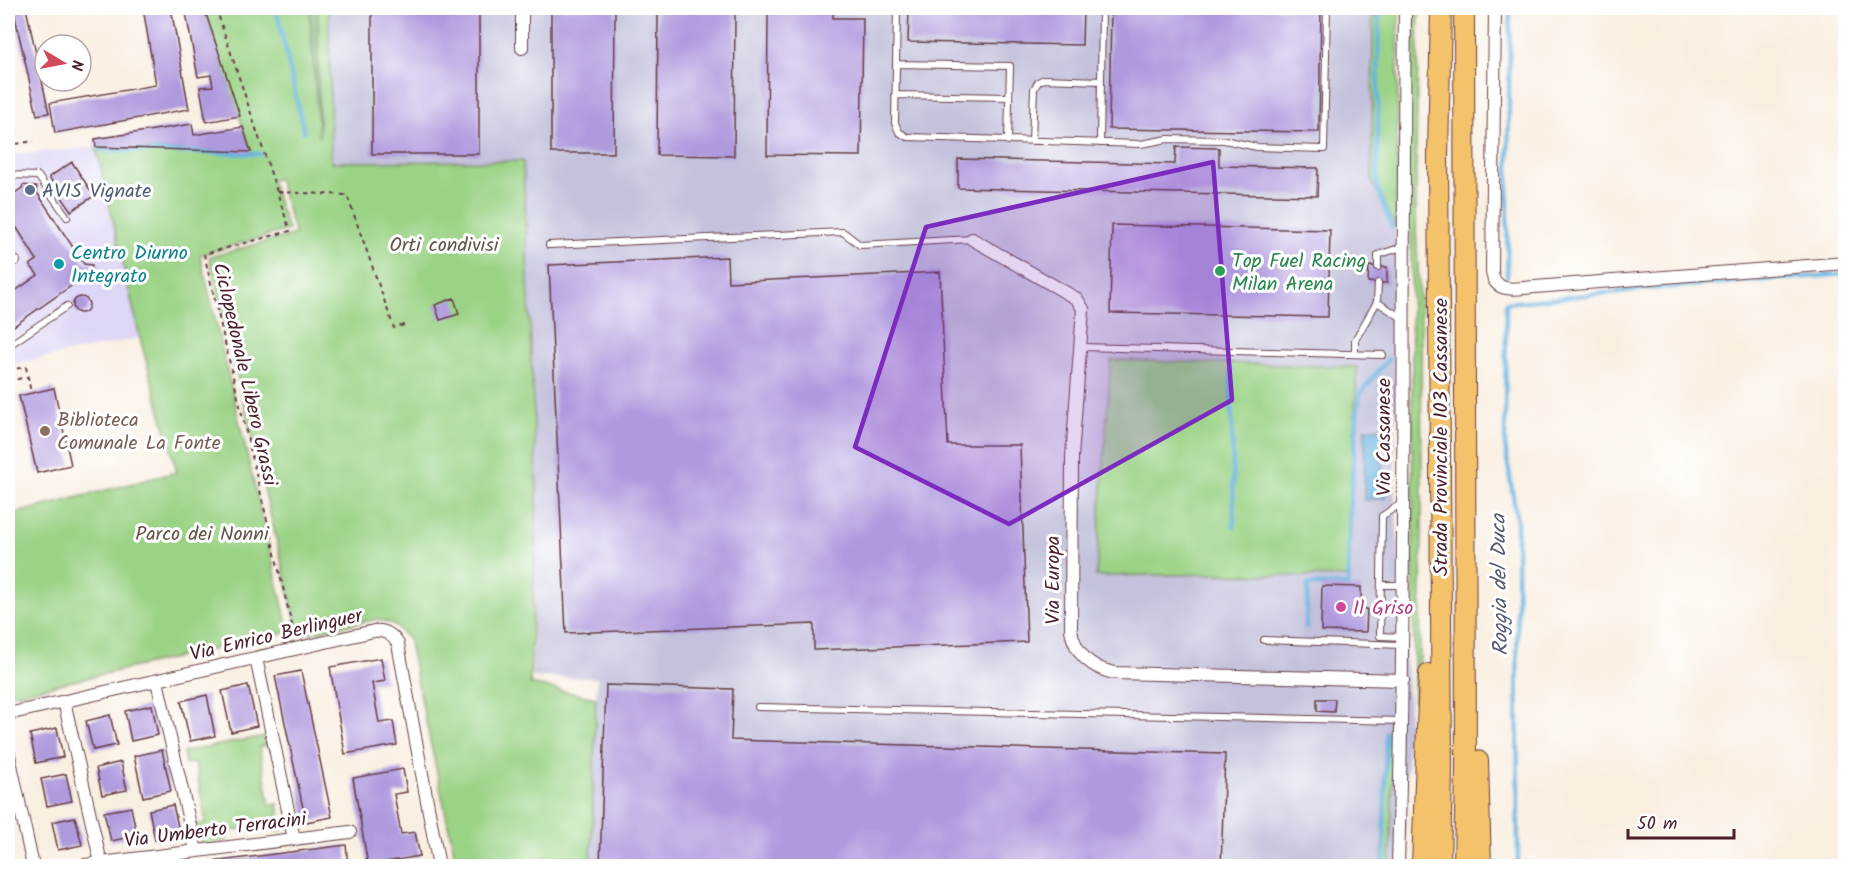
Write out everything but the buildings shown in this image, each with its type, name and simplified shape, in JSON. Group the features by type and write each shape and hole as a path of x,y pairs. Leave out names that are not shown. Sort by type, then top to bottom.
{"highway":[{"path":"1428,8 1438,156"},
{"name":"Strada Provinciale 103 Cassanese","path":"1440,867 1442,769 1438,156 1441,8"},
{"name":"Strada Provinciale 103 Cassanese","path":"1464,8 1466,769 1464,867"},
{"path":"1464,317 1476,440 1478,730 1482,867"},
{"path":"1422,867 1426,738 1441,459"}],"street":[{"path":"522,8 522,48"},
{"name":"Via Cassanese","path":"1398,867 1403,680 1402,247 1405,8"},
{"path":"1495,8 1492,272 1493,280 1499,287 1535,287 1845,263"},
{"name":"Via Europa","path":"972,239 1077,299 1083,309 1072,457 1071,630 1077,648 1086,660 1100,669 1115,673 1403,680"},
{"name":"Via Enrico Berlinguer","path":"8,714 377,630 387,633 396,642 439,867"},
{"path":"256,658 294,839"},
{"path":"157,681 196,851"},
{"path":"64,701 101,863"},
{"path":"8,752 33,867"},
{"name":"Via Umberto Terracini","path":"85,865 350,832"}],"lane":[{"path":"897,8 896,127 905,137 1142,144 1168,139 1224,140 1257,147 1324,148 1327,8"},
{"path":"1100,143 1102,8"},
{"path":"896,64 1010,66 1008,141"},
{"path":"1032,141 1034,88 1038,82 1044,79 1101,81"},
{"path":"895,95 1009,97"},
{"path":"8,175 38,176 67,218"},
{"path":"549,245 843,232 860,245 972,239"},
{"path":"1378,267 1378,255 1402,247"},
{"path":"1355,354 1355,340 1377,302 1378,283"},
{"path":"1377,302 1402,318"},
{"path":"8,346 67,306"},
{"path":"1081,347 1383,355"},
{"path":"1403,503 1382,516 1380,636 1403,641"},
{"path":"1381,585 1403,585"},
{"path":"1264,640 1403,641"},
{"path":"758,707 1402,721"}],"path":[{"name":"Ciclopedonale Libero Grassi","path":"216,8 290,231 204,254 295,634"},
{"path":"16,144 34,141"},
{"path":"278,192 347,195 394,328 404,325"},
{"path":"8,370 26,366 31,393"},
{"path":"8,381 28,377"},
{"path":"204,643 207,656"}],"highlighted area":[{"path":"1213,162 1232,400 1009,524 855,447 926,227"}],"shaded area":[{"path":"329,8 1373,8 1372,181 1396,228 1395,499 1409,704 1404,866 591,866 597,678 532,677 537,493 523,161 331,162"},
{"path":"96,147 140,338 8,365 8,155"}],"green space":[{"path":"204,8 329,8 331,162 523,161 537,493 530,684 596,698 591,866 457,866 408,638 393,624 377,619 299,635 209,257 295,234 278,178 271,181 288,230 200,255 289,632 16,694 8,690 8,515 177,472 140,338 96,147 251,152"},
{"path":"309,8 318,8 319,137"},
{"path":"1373,8 1399,8 1396,228 1372,182"},
{"path":"1409,8 1419,8 1416,229 1421,326 1422,530 1419,701 1414,701 1411,234 1405,227"},
{"path":"1111,360 1357,367 1347,577 1225,574 1096,576"},
{"path":"1385,732 1394,733 1390,866 1382,866"},
{"path":"265,736 267,745 259,747 270,805 278,804 282,830 274,831 272,823 226,832 227,841 200,846 196,825 206,823 195,763 185,764 183,752"}],"water":[{"path":"1386,428 1381,456 1386,498 1364,500 1365,429"}],"waterway":[{"path":"276,8 304,132"},
{"path":"1379,8 1377,186 1392,228"},
{"name":"Roggia del Duca","path":"1507,276 1510,8"},
{"path":"101,150 261,154"},
{"name":"Roggia del Duca","path":"1518,866 1517,521 1505,445 1506,303 1647,289 1846,274"},
{"path":"1306,627 1308,585 1348,585 1350,501 1360,394 1388,359"},
{"path":"1231,370 1234,526"},
{"path":"1384,866 1386,734"}],"place":[{"name":"AVIS Vignate","path":"30,190"},
{"name":"Centro Diurno Integrato","path":"59,264"},
{"name":"Top Fuel Racing Milan Arena","path":"1220,271"},
{"name":"Biblioteca Comunale La Fonte","path":"45,431"},
{"name":"Il Griso","path":"1341,607"}],"park label":[{"name":"Orti condivisi","path":"444,244"},
{"name":"Parco dei Nonni","path":"202,533"}]}
